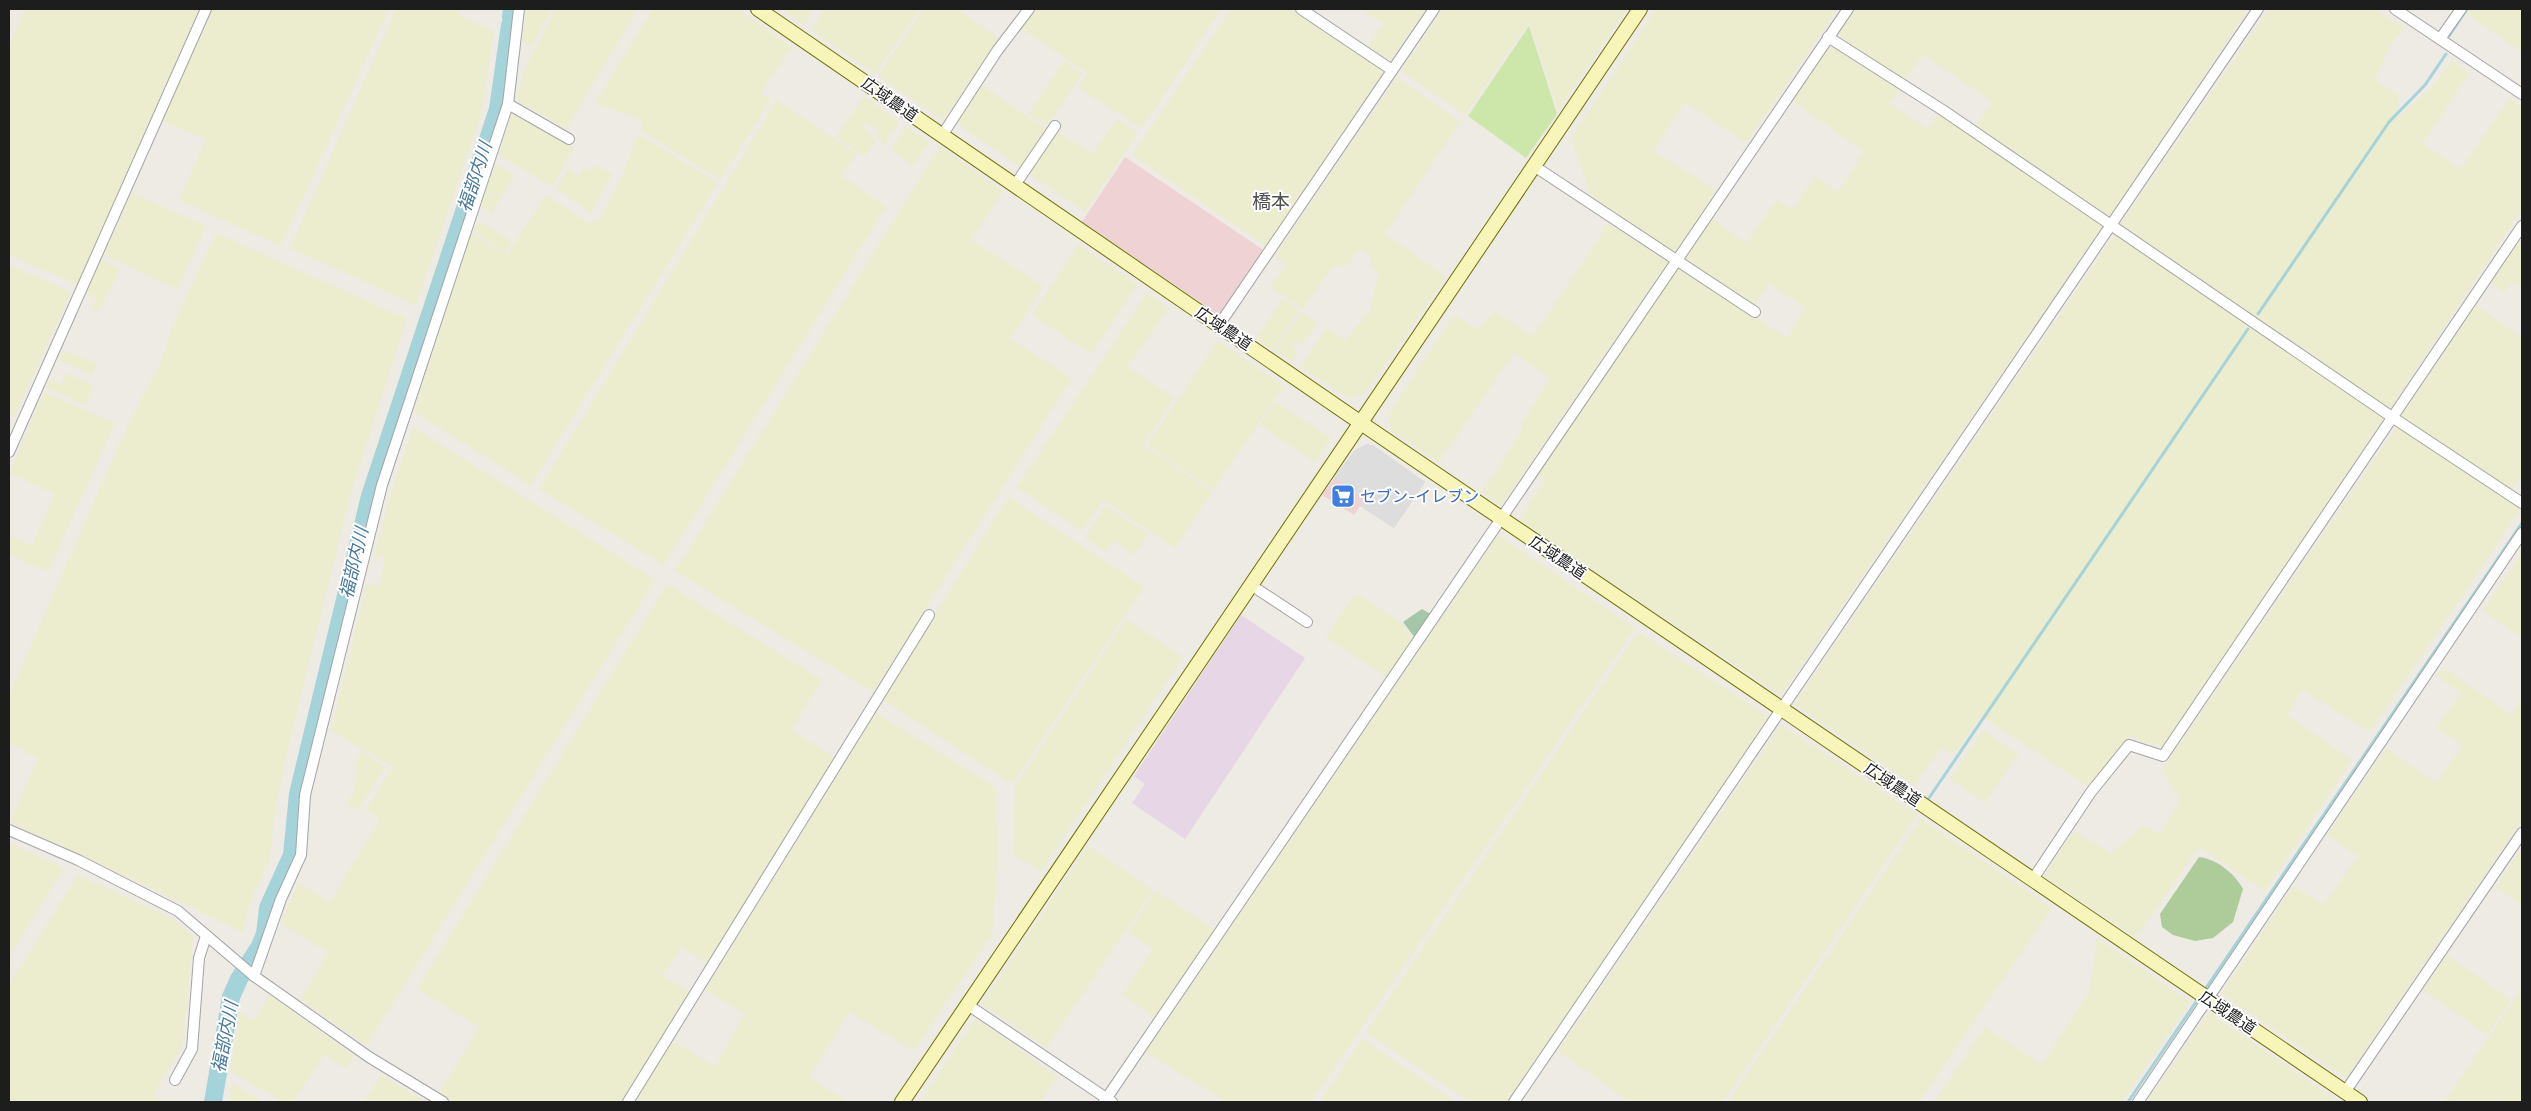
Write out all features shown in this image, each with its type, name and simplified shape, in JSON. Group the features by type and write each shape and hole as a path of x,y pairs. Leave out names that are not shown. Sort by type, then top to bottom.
{"street":[{"path":"9,452 206,9"},
{"path":"252,974 278,906 301,855 306,795 382,484 508,104 519,9"},
{"name":"広域農道","path":"758,9 1361,423 2360,1102"},
{"path":"942,134 997,51 1029,9"},
{"path":"1301,9 1392,70"},
{"path":"1218,325 1434,9"},
{"path":"902,1102 1640,9"},
{"path":"968,1005 1108,1101 1501,518 1848,9"},
{"path":"1514,1102 2258,9"},
{"path":"2395,9 2522,94"},
{"path":"2440,39 2462,9"},
{"path":"1828,37 1944,111 2392,417 2522,503"},
{"path":"508,104 569,139"},
{"path":"1015,185 1055,126"},
{"path":"1534,166 1755,312"},
{"path":"2033,879 2091,792 2129,745 2163,756 2522,226"},
{"path":"2138,1102 2522,533"},
{"path":"1251,585 1308,622"},
{"path":"628,1102 929,614"},
{"path":"9,830 78,860 178,911 252,974 369,1057 443,1102"},
{"path":"2345,1092 2522,833"},
{"path":"175,1080 192,1049 199,958 206,936"}],"shaded area":[{"path":"1125,157 1265,251 1221,316 1082,222"},
{"path":"1367,444 1374,446 1425,482 1394,528 1360,506 1354,515 1322,495 1355,450"},
{"path":"1367,444 1374,446 1425,482 1394,528 1360,506 1365,498 1334,477 1355,450"},
{"path":"1241,615 1305,658 1185,839 1132,803 1145,784 1134,776"}],"green space":[{"path":"25,9 199,9 78,285 9,255 9,47"},
{"path":"212,9 389,9 281,246 179,200 206,139 162,121"},
{"path":"396,9 459,9 460,16 494,31 481,115 416,305 290,248"},
{"path":"527,9 551,9 533,45 529,46 523,42 522,36"},
{"path":"555,9 638,9 566,129 518,101 522,75"},
{"path":"653,9 737,9 792,47 761,93 771,100 720,180 640,130 643,121 595,103"},
{"path":"781,9 814,9 804,25"},
{"path":"825,9 919,9 875,74 811,30"},
{"path":"924,9 957,9 999,38 943,120 878,76"},
{"path":"1035,9 1221,9 1142,128 1078,88 1088,73 1021,28"},
{"path":"1231,9 1290,9 1384,72 1266,246 1132,155"},
{"path":"1361,9 1426,9 1389,62 1367,47 1384,24"},
{"path":"1443,9 1626,9 1558,110 1529,22 1465,115 1401,71"},
{"path":"1657,9 1837,9 1746,143 1685,102 1653,151 1716,190 1675,253 1592,198 1571,138"},
{"path":"1856,9 2248,9 2110,217 1976,126 1992,102 1923,55 1904,81 1840,39 1839,32"},
{"path":"2269,9 2375,9 2404,28 2389,47 2375,80 2399,96 2397,119 2432,87 2452,61 2469,73 2423,144 2461,169 2509,99 2522,107 2522,209 2389,410 2120,225"},
{"path":"2469,9 2522,9 2522,52 2466,13"},
{"path":"1529,26 1557,114 1526,158 1468,116"},
{"path":"1834,47 1900,90 1889,103 1928,129 1938,114 1944,115 2104,224 1781,695 1519,521 1545,479 1537,474 1678,266 1787,338 1805,308 1769,283 1754,307 1684,259 1712,219 1746,243 1777,200 1793,210 1815,176 1838,192 1864,152 1793,101 1826,50"},
{"path":"1064,61 1082,74 1047,126 1029,114"},
{"path":"1397,77 1460,122 1385,234 1446,277 1366,392 1349,398 1300,367 1326,328 1346,340 1370,311 1378,273 1371,266 1370,255 1360,248 1348,265 1331,268 1303,309 1270,287 1286,265 1275,256"},
{"path":"981,85 1049,131 1023,169 956,123"},
{"path":"864,97 899,122 885,145 876,134 877,130 865,122 862,127 872,135 875,142 864,156 836,137"},
{"path":"777,100 857,154 841,175 886,207 664,565 539,489"},
{"path":"512,111 574,148 552,186 499,155"},
{"path":"1118,119 1138,133 1085,212 1029,174 1056,131 1092,154"},
{"path":"906,127 929,142 913,166 891,150"},
{"path":"638,134 718,183 531,485 414,412 471,233 507,255 546,195 587,222 594,222 600,219 623,174"},
{"path":"940,146 1003,192 971,240 1043,286 1010,339 1072,378 873,692 675,571"},
{"path":"595,164 612,175 591,213 556,188 568,169 579,176 584,168 591,171"},
{"path":"499,165 514,176 492,213 481,206 494,168"},
{"path":"132,193 206,226 178,289 104,255"},
{"path":"478,221 512,241 505,252 473,231"},
{"path":"1609,223 1668,262 1501,506 1482,492 1523,430 1521,425 1550,378 1514,353 1439,462 1392,431 1388,415 1454,315 1479,330 1494,311 1533,336"},
{"path":"216,233 407,319 350,495 285,760 275,812 269,861 249,905 243,932 10,822 38,758 9,743 9,695 130,420 160,364 172,328"},
{"path":"2116,233 2385,416 2163,747 2138,740 2132,735 2089,787 1981,716 1953,755 1941,748 1915,786 1796,705 1797,700"},
{"path":"2522,236 2522,287 2513,281 2504,292 2490,283"},
{"path":"1078,245 1137,285 1091,354 1032,315"},
{"path":"101,259 120,269 99,312 92,309 96,298 85,294"},
{"path":"9,265 71,292 14,417 9,415"},
{"path":"1147,293 1168,308 1128,367 1174,398 1143,445 1212,492 1175,548 1103,500 1082,531 1017,487"},
{"path":"1282,299 1299,310 1273,350 1256,338"},
{"path":"2476,305 2522,338 2522,475 2510,492 2401,417"},
{"path":"1301,312 1317,323 1303,345 1296,341 1292,347 1298,352 1292,361 1275,350"},
{"path":"1218,341 1284,386 1213,490 1147,445"},
{"path":"63,350 97,364 92,375 58,360"},
{"path":"66,373 94,386 85,405 45,387 49,379 61,384"},
{"path":"44,392 115,423 48,572 9,554 10,536 32,546 55,494 9,473"},
{"path":"1275,402 1331,438 1315,462 1260,425"},
{"path":"2398,425 2521,509 2370,732 2302,690 2287,715 2352,760 2265,891 2199,847 2136,938 2044,876 2074,831 2111,853 2144,826 2161,834 2180,799 2162,770"},
{"path":"413,427 655,580 367,1046 301,1000 328,952 281,924 298,883 330,902 380,819 366,809 393,767 331,731 367,583 380,587 385,558 374,555 391,493"},
{"path":"1008,497 1144,587 1012,784 882,699"},
{"path":"1106,506 1148,534 1134,555 1113,541 1106,552 1085,538"},
{"path":"1498,535 1635,628 1311,1102 1222,1102 1223,1100 1146,1052"},
{"path":"2522,553 2522,638 2483,611"},
{"path":"667,584 822,680 791,730 834,757 707,963 681,947 663,976 690,992 621,1102 455,1102 439,1093 479,1027 417,989"},
{"path":"1356,593 1403,624 1414,641 1388,678 1326,637"},
{"path":"1422,609 1432,615 1415,638 1403,622"},
{"path":"1126,619 1183,657 1041,871 1013,855 1015,786"},
{"path":"1638,632 1770,718 1507,1102 1470,1102 1366,1032"},
{"path":"2443,667 2512,715 2522,701 2522,820 2346,1078 2222,994 2293,886 2323,905 2358,856 2327,835 2386,748 2436,783 2463,745 2436,728 2461,693 2437,676"},
{"path":"876,713 995,787 998,854 992,935 914,1051 849,1012 809,1078 849,1102 635,1102 672,1041 715,1066 745,1014 705,990"},
{"path":"1781,725 1917,815 1723,1102 1630,1102 1558,1051"},
{"path":"1983,730 2018,754 1985,803 1950,779"},
{"path":"361,751 385,767 358,810 347,804 354,790 357,770 354,765"},
{"path":"1921,819 2052,908 1919,1102 1728,1102"},
{"path":"9,843 64,868 9,957"},
{"path":"1088,846 1153,890 1047,1048 982,1004"},
{"path":"2522,848 2522,905 2496,887"},
{"path":"2199,857 2206,858 2225,868 2240,883 2243,889 2233,922 2213,938 2195,941 2173,935 2162,927 2160,914"},
{"path":"78,875 173,919 193,936 182,1047 153,1095 163,1102 9,1102 9,985"},
{"path":"1156,891 1216,931 1158,1019 1122,995 1153,949 1128,932"},
{"path":"2097,938 2190,1002 2122,1102 1934,1102 1985,1027 2042,1065 2090,990"},
{"path":"2447,955 2511,1000 2487,1035 2423,990"},
{"path":"2522,989 2522,1102 2502,1102 2497,1099 2494,1102 2444,1102"},
{"path":"270,995 354,1056 346,1069 325,1054 293,1102 283,1102 230,1071 239,1012 254,1021"},
{"path":"2209,1012 2338,1102 2147,1102"},
{"path":"976,1018 1057,1077 1040,1102 920,1102"},
{"path":"1362,1039 1456,1102 1320,1102"},
{"path":"381,1075 425,1102 364,1102"},
{"path":"232,1083 263,1102 229,1102"}],"waterway":[{"name":"福部内川","path":"511,17 512,9"},
{"path":"2449,36 2467,9"},
{"name":"福部内川","path":"213,1102 231,997 239,979 260,946 265,934 268,908 292,855 298,794 370,496 498,109 510,25"},
{"path":"2258,314 2389,122 2425,85 2446,54"},
{"path":"1929,798 2248,329"},
{"path":"2206,988 2522,523"},
{"path":"2128,1102 2198,999"}],"place":[{"name":"セブン-イレブン","path":"1343,496"}],"district":[{"name":"橋本","path":"1271,201"}]}
